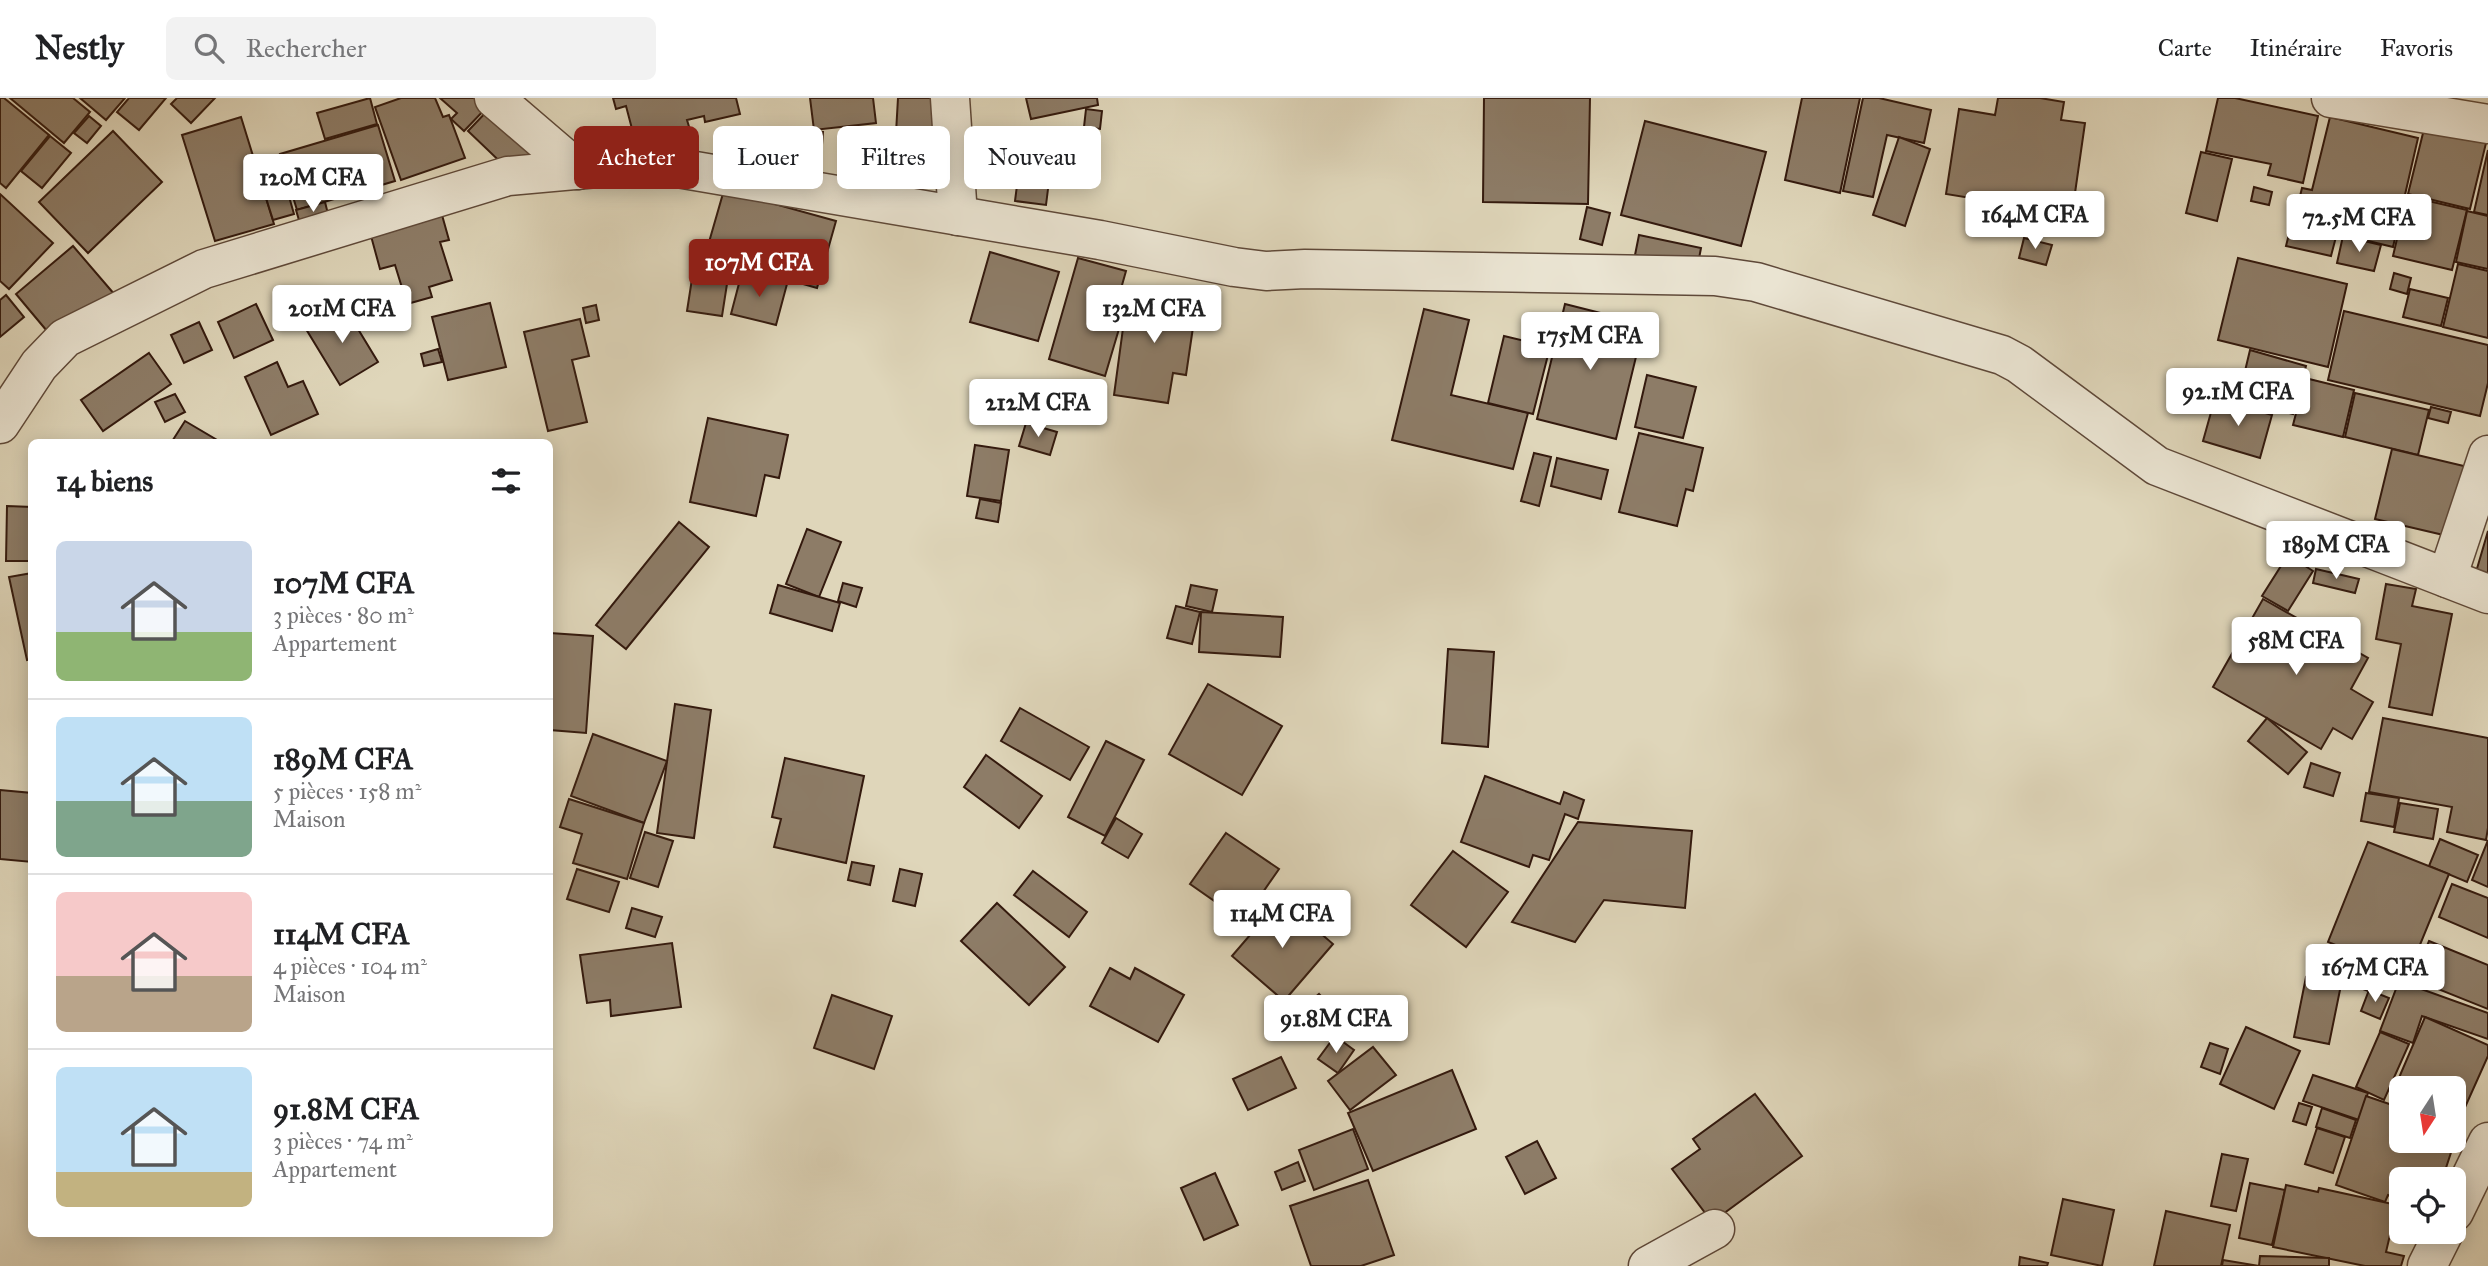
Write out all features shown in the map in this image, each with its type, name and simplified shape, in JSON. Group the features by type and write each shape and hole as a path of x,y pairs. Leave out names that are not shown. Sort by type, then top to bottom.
{"street":[{"path":"495,98 574,167"},
{"path":"950,98 958,216"},
{"path":"2331,98 2488,124"},
{"path":"0,424 39,365 65,338 204,269 508,176 574,170"},
{"path":"699,172 1266,271 1715,276 1756,282 2002,355 2020,364 2157,466 2488,594"},
{"path":"2447,578 2488,455"},
{"path":"2466,1187 2488,1142"},
{"path":"1648,1266 1715,1229"},
{"path":"2427,1266 2438,1244"}],"building":[{"path":"0,98 4,98 49,135 6,188 0,183"},
{"path":"10,98 73,98 90,112 64,143"},
{"path":"80,98 125,98 106,120"},
{"path":"129,98 166,98 139,130 117,112"},
{"path":"177,98 215,98 191,123 171,104"},
{"path":"370,98 377,124 325,139 317,113"},
{"path":"401,98 435,98 443,117 449,115 465,158 401,180 375,107"},
{"path":"440,98 482,98 489,105 464,131 451,119 457,113"},
{"path":"613,98 736,98 740,114 705,122 704,116 687,120 689,126 631,126 626,106 616,109"},
{"path":"810,98 873,98 876,123 823,129 823,126 814,126"},
{"path":"898,98 950,98 949,126 896,126"},
{"path":"1026,98 1097,98 1098,105 1031,119"},
{"path":"1484,98 1590,98 1588,204 1483,202"},
{"path":"1802,98 1860,98 1840,193 1785,180"},
{"path":"1863,98 1879,98 1931,110 1924,143 1887,135 1873,197 1843,191"},
{"path":"1998,98 2040,98 2064,102 2061,120 2085,123 2071,221 2025,213 2026,207 1946,194 1959,109 1995,115"},
{"path":"2218,98 2235,98 2318,116 2303,183 2268,175 2271,164 2206,151"},
{"path":"491,107 536,149 512,173 468,131"},
{"path":"1086,109 1102,111 1100,126 1084,126"},
{"path":"89,116 101,126 87,143 74,133"},
{"path":"241,117 274,224 215,241 182,135"},
{"path":"2330,117 2418,138 2393,247 2356,238 2361,217 2345,213 2341,232 2294,221 2302,188 2312,190"},
{"path":"1645,121 1766,152 1741,246 1621,215"},
{"path":"378,125 395,181 297,210 280,154"},
{"path":"2425,125 2487,139 2470,209 2408,194"},
{"path":"113,131 162,182 88,253 39,202"},
{"path":"50,136 71,153 42,188 21,171"},
{"path":"1899,137 1930,149 1905,226 1873,215"},
{"path":"2488,150 2488,215 2474,212"},
{"path":"2201,152 2232,159 2217,221 2186,213"},
{"path":"282,172 294,214 273,220 260,179"},
{"path":"2254,187 2272,192 2269,205 2251,201"},
{"path":"1017,189 1048,189 1046,205 1015,201"},
{"path":"724,190 836,221 817,288 705,256"},
{"path":"0,194 53,243 9,289 0,281"},
{"path":"2407,196 2467,210 2452,270 2393,256"},
{"path":"325,202 329,218 301,227 296,210"},
{"path":"1587,207 1610,213 1602,245 1580,239"},
{"path":"2467,211 2488,216 2488,269 2456,262"},
{"path":"442,215 449,240 440,242 452,280 429,287 432,297 407,304 395,265 380,269 371,236"},
{"path":"2292,222 2337,233 2331,256 2286,246"},
{"path":"1639,235 1701,248 1697,269 1635,255"},
{"path":"2343,236 2381,245 2374,271 2337,263"},
{"path":"2024,238 2052,245 2046,265 2019,258"},
{"path":"73,246 115,295 57,343 16,294"},
{"path":"990,252 1059,272 1038,341 970,322"},
{"path":"1078,258 1126,271 1115,310 1124,312 1105,376 1049,359"},
{"path":"2238,258 2347,284 2328,367 2218,340"},
{"path":"2458,264 2488,271 2488,338 2443,327"},
{"path":"694,266 729,271 722,316 687,311"},
{"path":"742,272 787,284 776,325 731,314"},
{"path":"2394,273 2411,278 2407,294 2390,289"},
{"path":"2410,289 2448,298 2441,326 2403,317"},
{"path":"1128,291 1197,300 1186,375 1173,373 1168,403 1114,395"},
{"path":"6,295 24,317 0,337 0,300"},
{"path":"490,303 506,367 448,380 432,317"},
{"path":"256,304 273,340 234,358 218,322"},
{"path":"1565,304 1644,324 1616,439 1537,419"},
{"path":"596,305 599,320 586,323 583,308"},
{"path":"344,306 378,362 340,385 306,329"},
{"path":"1424,309 1469,320 1451,395 1528,413 1513,469 1392,440"},
{"path":"2344,311 2488,345 2488,383 2480,416 2328,380"},
{"path":"580,319 589,356 572,360 587,422 548,431 524,332"},
{"path":"199,322 212,350 184,363 171,335"},
{"path":"1504,336 1550,347 1533,414 1488,403"},
{"path":"438,349 442,362 424,366 421,354"},
{"path":"2250,350 2306,366 2293,414 2256,404 2264,376 2245,371"},
{"path":"149,353 171,384 103,431 81,400"},
{"path":"277,362 288,387 303,381 318,414 271,435 245,377"},
{"path":"1647,375 1696,387 1683,438 1635,427"},
{"path":"2305,378 2354,390 2343,437 2293,425"},
{"path":"2355,393 2429,410 2418,455 2345,437"},
{"path":"175,394 185,412 165,422 155,402"},
{"path":"2215,398 2272,415 2260,458 2203,441"},
{"path":"2431,407 2451,412 2448,423 2428,418"},
{"path":"708,418 788,435 779,478 765,475 756,516 690,502"},
{"path":"185,421 215,439 174,439"},
{"path":"1026,423 1057,432 1050,455 1019,446"},
{"path":"1639,433 1703,448 1693,491 1686,489 1677,526 1619,512"},
{"path":"975,445 1009,450 1001,501 967,496"},
{"path":"2392,449 2468,467 2452,537 2375,519"},
{"path":"1534,453 1551,457 1539,506 1521,501"},
{"path":"1557,458 1608,470 1601,499 1551,486"},
{"path":"980,499 1001,503 998,522 976,518"},
{"path":"7,506 28,507 28,561 6,561"},
{"path":"679,522 709,547 626,649 596,625"},
{"path":"807,529 841,542 819,597 786,584"},
{"path":"2488,531 2488,576 2476,572"},
{"path":"2288,555 2313,571 2288,611 2262,596"},
{"path":"2316,569 2359,579 2355,593 2313,583"},
{"path":"28,574 28,660 27,660 9,577"},
{"path":"843,583 862,588 856,607 838,601"},
{"path":"2386,584 2416,589 2412,606 2452,614 2432,715 2389,707 2401,644 2376,639"},
{"path":"778,585 840,603 832,631 770,613"},
{"path":"1191,585 1217,590 1212,612 1186,606"},
{"path":"2263,599 2368,658 2351,689 2373,702 2352,739 2333,728 2321,749 2213,687"},
{"path":"1176,606 1200,612 1192,644 1167,638"},
{"path":"1201,612 1283,617 1280,657 1199,652"},
{"path":"553,633 593,636 586,733 553,730"},
{"path":"1448,649 1494,652 1488,747 1442,743"},
{"path":"1208,684 1282,726 1242,795 1169,754"},
{"path":"675,704 711,710 694,838 657,833"},
{"path":"1020,708 1089,747 1070,780 1001,741"},
{"path":"2267,718 2307,752 2288,774 2248,741"},
{"path":"2383,718 2488,738 2486,840 2447,832 2452,807 2369,792"},
{"path":"593,734 667,761 644,823 571,796"},
{"path":"1106,741 1144,760 1105,836 1068,817"},
{"path":"986,755 1042,796 1019,828 964,787"},
{"path":"785,758 864,776 846,863 774,847 781,819 772,817"},
{"path":"2311,763 2340,773 2333,796 2304,787"},
{"path":"1485,776 1560,804 1564,792 1584,800 1578,819 1565,814 1549,860 1533,855 1529,867 1461,842"},
{"path":"0,790 28,793 28,862 0,859"},
{"path":"2366,793 2399,798 2394,827 2361,821"},
{"path":"569,799 644,823 627,879 573,863 582,834 560,827"},
{"path":"2400,803 2438,809 2433,839 2394,832"},
{"path":"1116,818 1142,834 1128,858 1102,843"},
{"path":"1578,822 1692,831 1685,908 1604,900 1575,942 1512,922"},
{"path":"645,832 673,841 658,887 630,878"},
{"path":"1226,833 1279,869 1243,921 1190,884"},
{"path":"2440,839 2478,855 2467,882 2429,866"},
{"path":"2488,840 2488,887 2472,880"},
{"path":"2368,842 2449,874 2408,974 2328,942"},
{"path":"1453,851 1508,892 1466,947 1411,905"},
{"path":"852,862 874,866 870,885 848,880"},
{"path":"577,869 619,882 609,912 567,899"},
{"path":"900,869 922,874 915,906 893,901"},
{"path":"1033,871 1087,912 1069,937 1014,895"},
{"path":"2452,884 2488,898 2488,938 2439,917"},
{"path":"1281,899 1333,944 1284,1001 1232,956"},
{"path":"997,903 1065,967 1029,1005 961,941"},
{"path":"632,908 662,917 655,937 626,928"},
{"path":"2429,941 2488,965 2488,1009 2413,979"},
{"path":"672,943 681,1007 611,1016 610,1000 587,1003 580,955"},
{"path":"2350,952 2379,963 2368,991 2339,980"},
{"path":"1110,968 1130,979 1135,968 1184,995 1158,1042 1090,1006"},
{"path":"2306,977 2341,985 2329,1044 2294,1037"},
{"path":"2399,981 2488,1013 2488,1039 2422,1016 2413,1043 2380,1031"},
{"path":"2369,990 2389,998 2380,1019 2361,1011"},
{"path":"1319,994 1343,1020 1322,1038 1298,1012"},
{"path":"832,995 892,1016 874,1069 814,1048"},
{"path":"2425,1017 2488,1045 2488,1056 2466,1105 2466,1076 2400,1076"},
{"path":"2246,1027 2300,1051 2274,1109 2220,1084"},
{"path":"2380,1032 2409,1044 2395,1076 2389,1076 2389,1089 2384,1100 2356,1087"},
{"path":"1335,1036 1354,1050 1338,1073 1318,1059"},
{"path":"2210,1043 2228,1049 2220,1074 2201,1067"},
{"path":"1373,1047 1396,1075 1350,1110 1328,1081"},
{"path":"1281,1057 1296,1088 1248,1110 1233,1079"},
{"path":"1452,1070 1476,1129 1373,1171 1348,1113"},
{"path":"2313,1075 2368,1093 2359,1120 2303,1101"},
{"path":"1755,1094 1802,1156 1712,1222 1672,1169 1700,1149 1693,1139"},
{"path":"2366,1096 2389,1104 2389,1153 2451,1153 2446,1167 2389,1167 2389,1195 2385,1202 2336,1185"},
{"path":"2299,1103 2312,1107 2306,1125 2293,1121"},
{"path":"2322,1108 2356,1120 2350,1138 2316,1127"},
{"path":"2317,1128 2345,1137 2333,1173 2305,1164"},
{"path":"1353,1129 1368,1169 1314,1190 1299,1150"},
{"path":"1537,1141 1556,1178 1525,1194 1506,1157"},
{"path":"2222,1154 2248,1159 2236,1211 2211,1206"},
{"path":"1298,1162 1305,1181 1282,1190 1275,1172"},
{"path":"1215,1173 1238,1225 1204,1240 1181,1188"},
{"path":"1368,1180 1394,1255 1361,1266 1311,1266 1290,1206"},
{"path":"2250,1183 2285,1190 2272,1245 2239,1238"},
{"path":"2286,1185 2318,1192 2319,1188 2389,1203 2389,1239 2386,1252 2404,1256 2401,1266 2365,1266 2273,1247"},
{"path":"2063,1199 2114,1210 2102,1266 2051,1255"},
{"path":"2166,1211 2230,1225 2221,1266 2154,1266"},
{"path":"2260,1256 2329,1258 2329,1266 2259,1266"},
{"path":"2020,1257 2048,1263 2047,1266 2019,1266"},
{"path":"2223,1260 2259,1266 2222,1266"}]}
